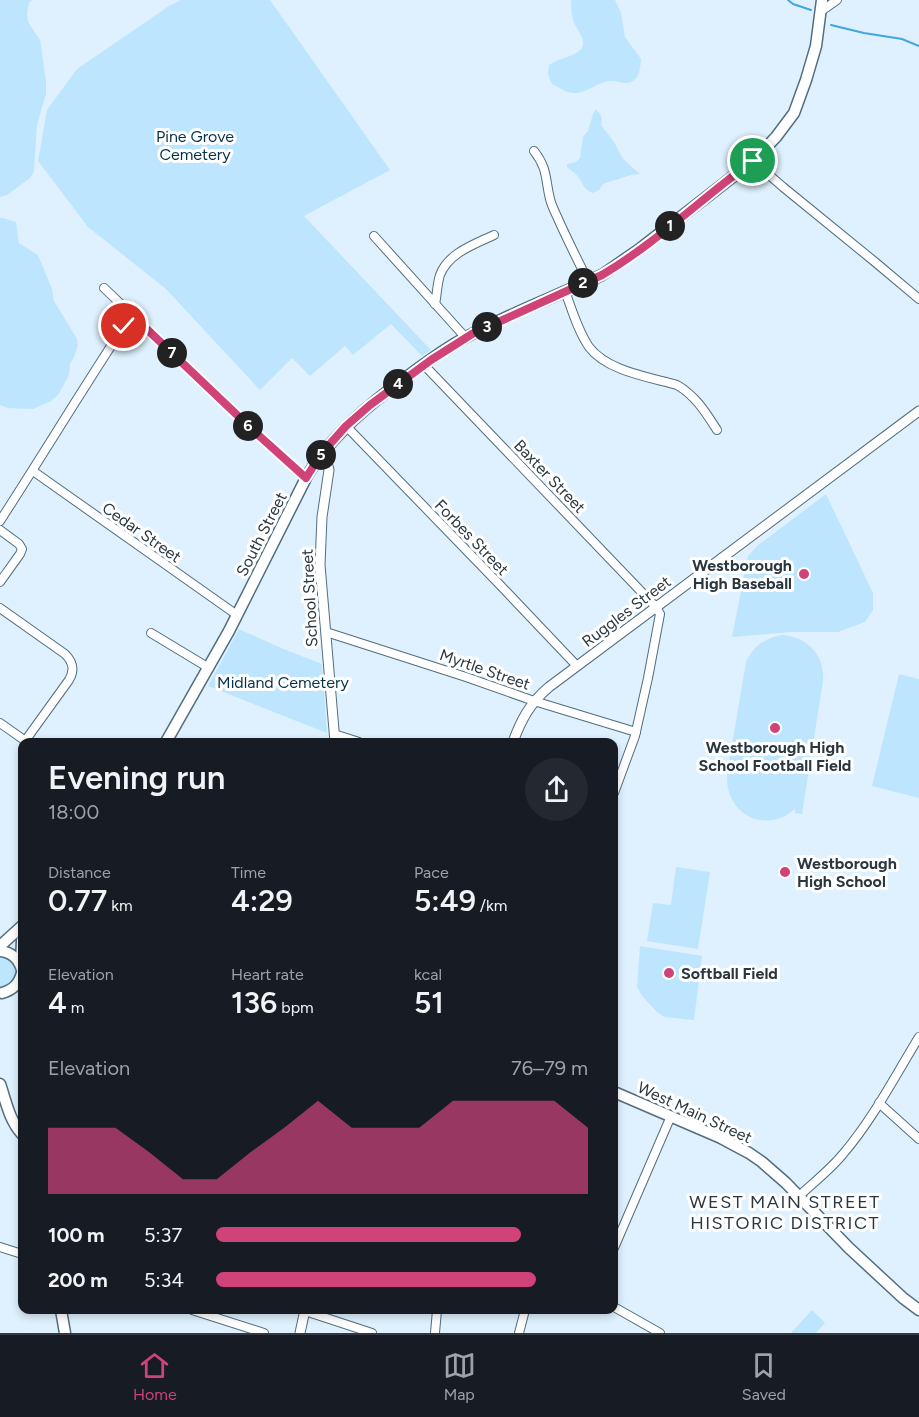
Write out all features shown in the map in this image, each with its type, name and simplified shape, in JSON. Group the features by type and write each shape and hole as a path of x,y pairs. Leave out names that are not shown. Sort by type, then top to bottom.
{"main road":[{"name":"South Street","path":"172,738 306,478 321,454 346,426 370,405 424,365 466,338 602,275 628,258 753,161 777,137 794,113 812,63 821,0"},
{"path":"0,946 18,930"},
{"path":"0,951 12,955 18,963"},
{"path":"1,993 11,990 18,983"},
{"path":"1,993 18,994"},
{"path":"0,1084 10,1116 18,1126"},
{"name":"West Main Street","path":"618,1094 722,1138 749,1153 774,1172 855,1253 919,1310"},
{"path":"62,1314 65,1333"}],"street":[{"path":"820,12 837,0"},
{"path":"534,151 541,159 547,176 550,199 588,281"},
{"path":"753,161 919,299"},
{"path":"435,304 440,275 446,264 463,250 494,235"},
{"path":"374,237 466,338"},
{"path":"104,288 306,478"},
{"path":"565,291 583,337 600,358 616,368 685,389 697,400 717,430"},
{"path":"0,521 132,315"},
{"name":"Baxter Street","path":"424,365 656,607"},
{"name":"Ruggles Street","path":"515,738 522,719 534,701 577,666 919,411"},
{"name":"Forbes Street","path":"346,426 577,666"},
{"name":"School Street","path":"321,454 329,470 322,517 320,565 334,738"},
{"name":"Cedar Street","path":"33,471 237,615"},
{"path":"0,530 19,544 21,549 20,554 0,582"},
{"path":"618,782 636,732 660,614 656,607"},
{"path":"0,608 65,654 72,664 72,675 29,738"},
{"name":"Myrtle Street","path":"326,632 466,676 534,701 636,732"},
{"path":"151,633 209,668"},
{"path":"0,723 21,738"},
{"path":"799,1196 841,1156 879,1103 919,1037"},
{"path":"879,1103 919,1139"},
{"path":"618,1235 671,1116"},
{"path":"0,1247 18,1253"},
{"path":"618,1308 660,1333"},
{"path":"205,1314 264,1333"},
{"path":"300,1333 304,1314"},
{"path":"317,1314 372,1333"},
{"path":"435,1333 437,1314"},
{"path":"519,1333 524,1314"}],"green space":[{"path":"0,0 32,0 27,13 28,22 40,40 46,94 37,125 34,171 30,178 7,195 0,197"},
{"name":"Pine Grove Cemetery","path":"181,0 270,0 390,170 304,216 431,350 422,356 391,324 353,355 345,346 310,376 292,358 260,390 166,289 88,227 38,161 47,110 77,69"},
{"path":"571,0 615,0 621,13 625,37 641,59 640,69 633,81 605,82 578,93 565,91 552,84 548,74 549,65 576,53 583,46 582,38 573,20"},
{"path":"596,109 602,120 601,125 623,159 640,174 603,184 593,193 586,189 578,176 567,167 567,164 576,162 580,158 583,137 588,131"},
{"path":"0,218 16,222 19,243 38,255 52,289 54,301 77,339 78,345 70,364 69,375 58,395 51,401 33,409 8,408 0,405"},
{"name":"Westborough High Baseball","path":"826,494 873,593 873,610 865,622 838,632 792,632 732,637 748,556 757,546"},
{"name":"Midland Cemetery","path":"239,629 322,664 327,733 208,686"},
{"name":"Westborough High School Football Field","path":"782,635 800,639 813,649 821,663 823,681 802,814 795,813 795,809 783,817 760,820 740,810 728,789 727,775 746,662 752,651 760,644"},
{"path":"899,674 919,679 919,798 872,786"},
{"path":"676,867 710,872 698,949 647,941 653,903 671,905"},
{"name":"Softball Field","path":"640,946 702,956 694,1020 664,1017 643,997 637,987"},
{"path":"0,957 12,962 17,973 11,986 0,989"},
{"path":"812,1310 825,1323 816,1333 791,1333"}],"waterway":[{"path":"788,0 811,10"},
{"path":"831,25 902,39 919,46"}],"place":[{"name":"Westborough High Baseball","path":"804,574"},
{"name":"Westborough High School Football Field","path":"775,728"},
{"name":"Westborough High School","path":"785,872"},
{"name":"Softball Field","path":"669,973"}],"district":[{"name":"WEST MAIN STREET HISTORIC DISTRICT","path":"785,1212"}],"route":[{"path":"124,326 132,315 306,478 321,454 346,426 370,405 445,350 472,334 602,275 654,239 753,161"}]}
